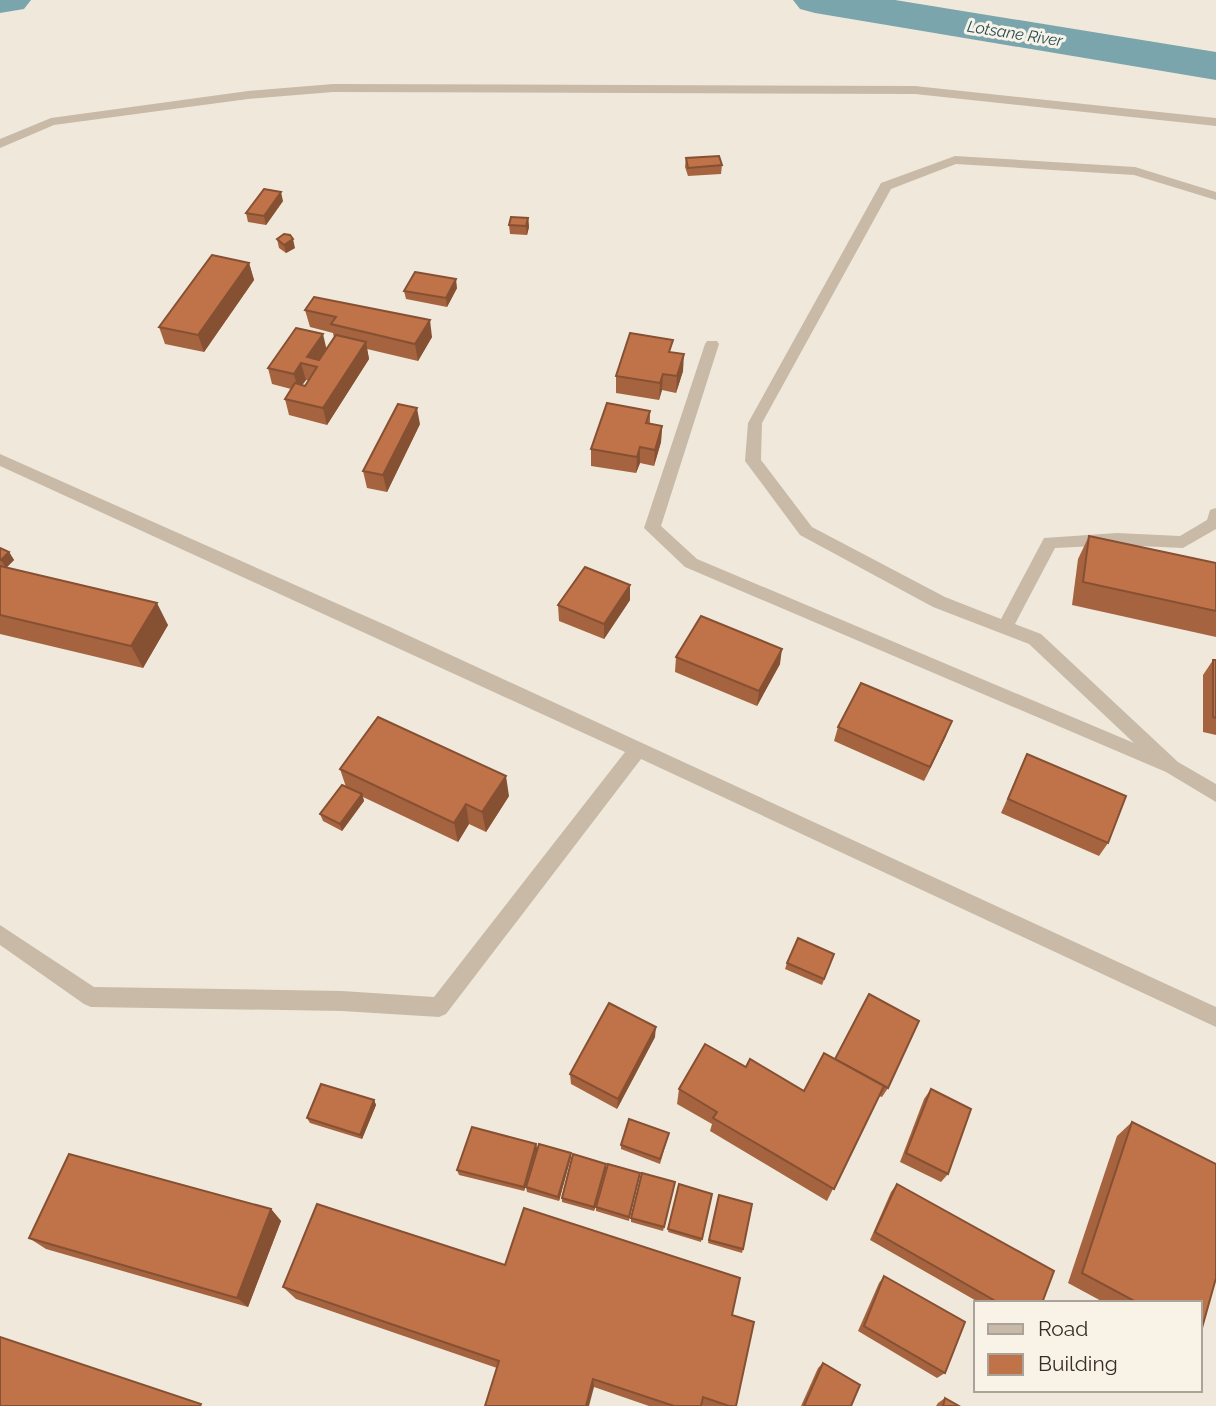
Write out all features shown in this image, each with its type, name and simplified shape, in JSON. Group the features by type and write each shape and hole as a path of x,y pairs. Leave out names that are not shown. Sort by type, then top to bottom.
{"street":[{"path":"0,144 51,122 248,95 333,88 915,90 1216,122"},
{"path":"1172,767 1035,639 939,602 806,531 753,461 755,423 886,186 955,160 1135,171 1216,196"},
{"path":"712,344 652,528 691,563 1172,767 1216,794"},
{"path":"0,460 638,749 1216,1017"},
{"path":"1005,628 1050,542 1117,539 1183,541 1214,523 1216,514"},
{"path":"0,934 91,997 342,1001 439,1007 638,749"}],"building":[{"path":"719,156 722,165 688,168 686,158"},
{"path":"264,189 281,192 264,216 246,213"},
{"path":"511,217 528,218 526,226 509,225"},
{"path":"284,234 293,239 284,245 277,239"},
{"path":"212,255 249,263 198,335 159,327"},
{"path":"415,272 456,279 446,298 404,291"},
{"path":"314,297 430,320 415,344 331,324 336,317 305,310"},
{"path":"296,328 323,334 307,357 319,360 336,335 366,342 323,408 285,399 295,383 305,386 317,367 301,363 294,374 268,368"},
{"path":"630,333 673,340 669,352 684,354 677,376 663,374 660,383 616,376"},
{"path":"607,403 650,411 646,423 662,426 655,450 640,447 637,457 591,449"},
{"path":"398,404 417,408 383,475 363,471"},
{"path":"1089,536 1216,563 1216,611 1083,582"},
{"path":"0,548 9,552 1,560 0,560"},
{"path":"0,566 157,603 131,646 0,615"},
{"path":"585,567 630,585 604,624 558,605"},
{"path":"701,616 782,649 759,691 676,657"},
{"path":"1213,660 1216,660 1216,718 1213,717"},
{"path":"861,683 952,721 930,767 838,727"},
{"path":"378,717 506,776 482,812 466,804 454,823 340,769"},
{"path":"1027,754 1126,796 1108,843 1008,799"},
{"path":"342,785 362,794 340,824 320,814"},
{"path":"798,938 834,954 824,979 787,963"},
{"path":"869,994 919,1021 888,1088 835,1059"},
{"path":"609,1003 656,1027 618,1099 570,1074"},
{"path":"705,1044 746,1067 750,1059 804,1091 824,1053 884,1086 834,1189 713,1118 717,1112 679,1089"},
{"path":"321,1084 374,1100 360,1135 307,1118"},
{"path":"931,1089 971,1109 948,1174 906,1153"},
{"path":"629,1119 669,1133 660,1159 621,1145"},
{"path":"1132,1122 1216,1164 1216,1278 1202,1328 1202,1301 1134,1301 1082,1273"},
{"path":"472,1127 536,1144 524,1187 457,1170"},
{"path":"539,1144 571,1153 558,1197 526,1187"},
{"path":"69,1154 271,1209 237,1298 29,1238"},
{"path":"573,1154 606,1164 594,1207 562,1198"},
{"path":"608,1164 640,1173 629,1217 596,1207"},
{"path":"642,1173 675,1182 664,1227 631,1218"},
{"path":"679,1184 712,1194 702,1239 668,1229"},
{"path":"897,1184 1054,1271 1043,1301 996,1301 875,1232"},
{"path":"719,1195 752,1204 743,1249 709,1240"},
{"path":"317,1204 505,1265 524,1208 740,1278 732,1315 754,1322 736,1406 703,1397 701,1406 674,1406 593,1379 586,1406 485,1406 499,1361 283,1287"},
{"path":"884,1276 965,1322 945,1373 864,1326"},
{"path":"0,1337 201,1404 0,1406"},
{"path":"823,1363 860,1385 851,1406 804,1406"},
{"path":"945,1398 959,1406 943,1406"}],"waterway":[{"name":"Lotsane River","path":"0,0 9,0"},
{"name":"Lotsane River","path":"815,0 1216,66"}]}
